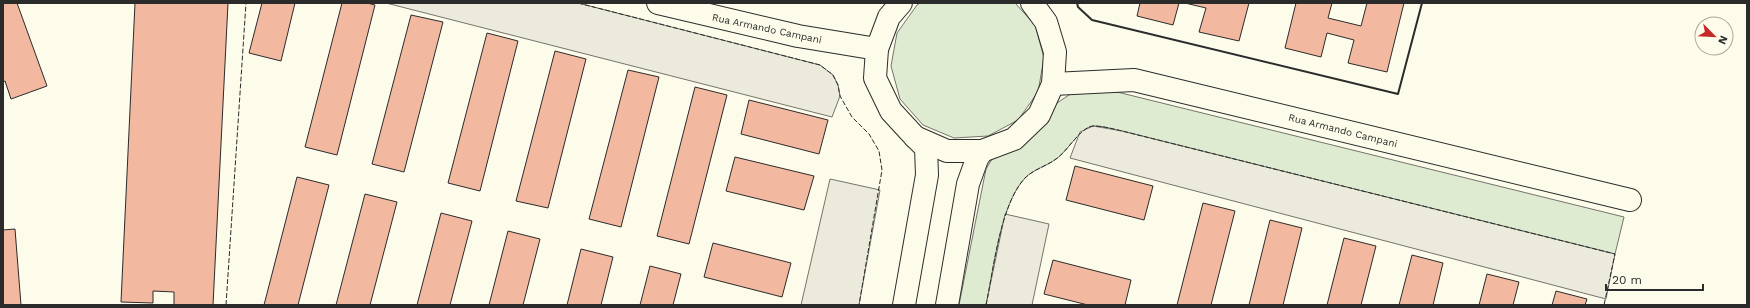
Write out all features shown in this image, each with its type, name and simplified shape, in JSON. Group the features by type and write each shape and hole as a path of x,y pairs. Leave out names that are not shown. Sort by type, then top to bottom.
{"street":[{"name":"Rua Armando Campani","path":"658,3 798,36 877,49"},
{"path":"901,3 889,17 877,49 875,78 891,111 926,148 927,175 904,305"},
{"path":"915,137 947,151 982,151 1014,139 1039,115 1053,84 1055,52 1046,22 1032,3"},
{"name":"Rua Armando Campani","path":"1053,84 1134,80 1630,200"},
{"path":"947,305 968,184 977,159 982,151"}],"green space":[{"path":"920,3 1015,3 1035,25 1044,58 1038,92 1018,120 988,136 954,138 923,125 900,99 891,66 897,33"},
{"path":"1087,89 1105,89 1624,217 1615,254 1122,131 1094,126 1089,127 1079,134 1056,159 1032,172 1025,178 1016,190 1009,204 1004,220 995,256 986,305 959,305 986,169 997,151 1054,105 1069,95"}],"shaded area":[{"path":"386,3 578,3 820,65 833,75 838,85 840,96 832,117"},
{"path":"1093,126 1122,131 1615,254 1606,299 1070,158 1080,132"},
{"path":"830,179 880,190 859,305 801,305"},
{"path":"1005,214 1049,224 1032,305 986,305"}],"building":[{"path":"3,3 17,3 47,86 11,99 5,81 3,82"},
{"path":"135,3 228,3 213,305 174,305 174,292 153,291 153,303 121,302"},
{"path":"262,3 295,3 281,61 249,53"},
{"path":"342,3 367,3 375,5 337,155 305,147"},
{"path":"1140,3 1179,3 1173,25 1137,16"},
{"path":"1185,3 1249,3 1239,41 1199,32 1206,8"},
{"path":"1296,3 1332,3 1328,18 1361,26 1367,3 1404,3 1387,72 1348,63 1354,40 1327,33 1321,57 1285,48"},
{"path":"411,15 443,22 404,172 372,164"},
{"path":"487,33 518,41 480,191 448,183"},
{"path":"555,51 586,59 548,208 516,201"},
{"path":"628,70 659,77 621,227 589,219"},
{"path":"695,87 727,95 689,244 657,236"},
{"path":"749,100 828,120 819,154 741,134"},
{"path":"735,157 814,176 804,210 726,191"},
{"path":"1075,166 1153,186 1144,220 1066,200"},
{"path":"297,177 329,185 298,305 264,305"},
{"path":"365,194 397,202 370,305 336,305"},
{"path":"1203,203 1235,211 1211,305 1177,305"},
{"path":"441,213 472,221 450,305 417,305"},
{"path":"1270,220 1302,228 1283,305 1249,305"},
{"path":"15,229 21,305 3,305 3,230"},
{"path":"508,231 540,239 523,305 489,305"},
{"path":"1344,238 1376,246 1361,305 1327,305"},
{"path":"713,243 791,263 782,297 704,277"},
{"path":"581,249 613,257 601,305 567,305"},
{"path":"1412,255 1443,263 1433,305 1399,305"},
{"path":"1053,260 1131,280 1125,305 1088,305 1044,294"},
{"path":"650,266 681,274 673,305 640,305"},
{"path":"1487,274 1519,282 1513,305 1479,305"},
{"path":"1556,291 1587,299 1585,305 1552,305"}],"fence":[{"path":"226,305 246,3"},
{"path":"578,3 820,65 833,75 838,85 840,96 852,117 869,134 879,151 882,170 859,305"},
{"path":"986,305 999,238 1009,204 1016,190 1025,178 1056,159 1079,134 1089,127 1094,126 1122,131 1615,254 1604,305"}],"wall":[{"path":"1077,3 1078,7 1092,20 1398,94 1422,3"}]}
